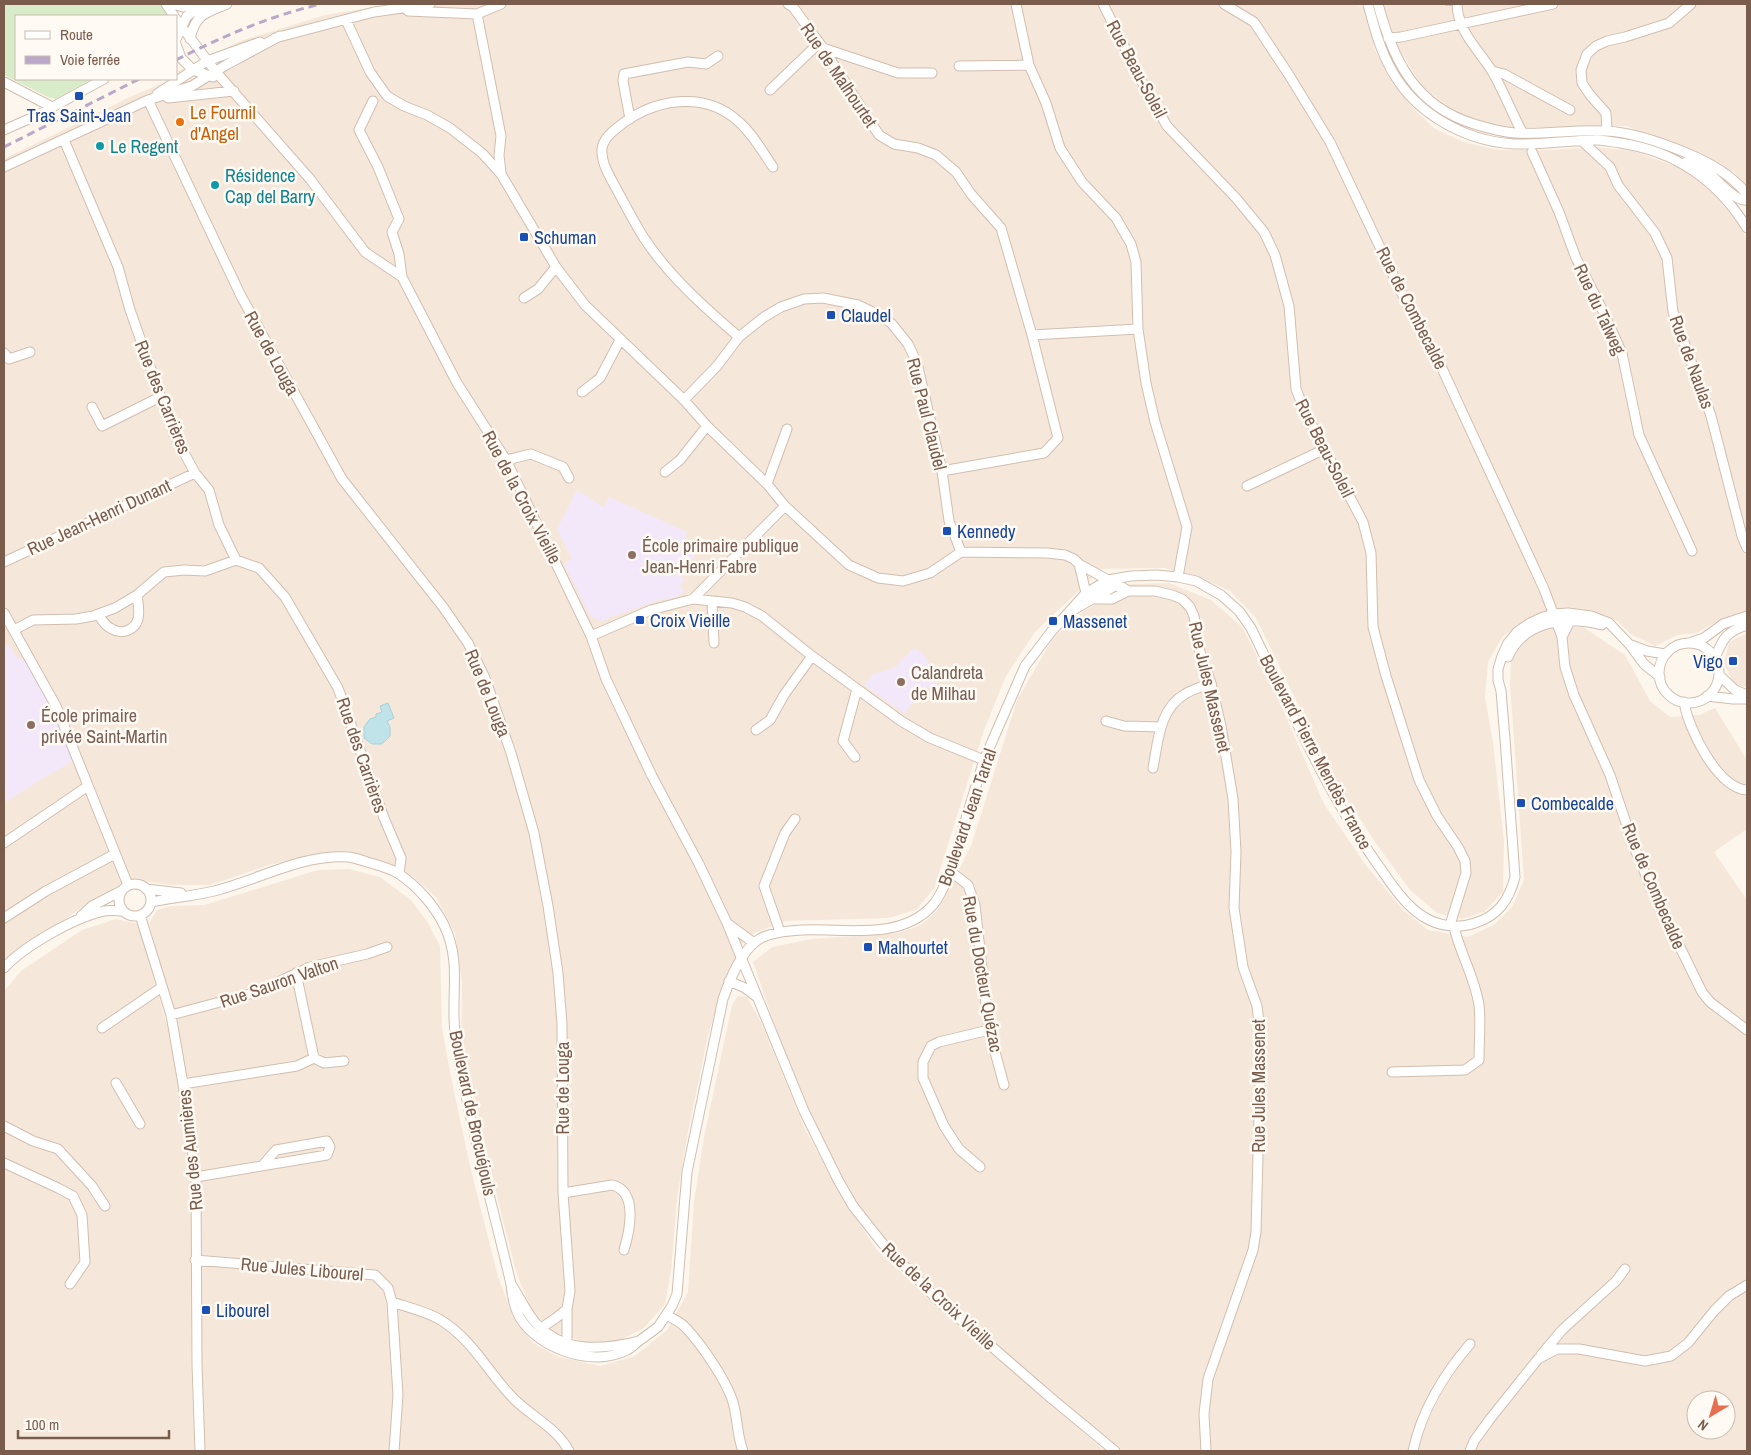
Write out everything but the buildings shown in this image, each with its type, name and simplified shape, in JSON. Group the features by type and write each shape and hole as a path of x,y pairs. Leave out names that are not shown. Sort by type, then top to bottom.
{"street":[{"name":"Rue de la Croix Vieille","path":"166,4 173,15"},
{"path":"173,4 183,7 196,4"},
{"path":"179,30 187,16 203,6 213,4"},
{"path":"190,38 193,25 202,15 227,4"},
{"path":"148,100 207,60 280,36 385,10 430,4"},
{"path":"385,10 477,14 501,4"},
{"name":"Rue de Malhourtet","path":"788,4 821,45 879,135 894,144 918,148 936,155 956,172 971,194 1001,228 1032,336 1058,438 1044,454 942,471"},
{"path":"1016,4 1029,65 1046,103 1060,148 1082,182 1116,218 1130,244 1136,262 1138,329 1146,384 1155,422 1187,527 1178,577"},
{"name":"Rue Beau-Soleil","path":"1103,4 1144,86 1168,126 1236,198 1264,232 1276,254 1288,306 1296,389 1305,412 1363,522 1371,553 1373,627 1386,676 1419,780 1437,816 1465,861 1466,872 1452,926"},
{"name":"Rue de Combecalde","path":"1224,4 1254,22 1330,142 1407,304 1440,364 1556,618 1562,637 1565,667 1574,696 1610,775 1634,847 1652,890 1702,992 1710,1002 1747,1030"},
{"path":"1368,4 1380,47 1400,83 1425,110 1460,132 1489,140 1514,144 1598,140 1632,145 1704,168 1736,198 1744,201 1747,200"},
{"path":"1378,4 1388,38 1402,67 1420,92 1439,108 1465,121 1492,130 1515,133 1607,130 1634,135 1708,162 1733,178 1747,194"},
{"path":"1457,4 1465,36 1492,72 1521,130"},
{"path":"1388,38 1401,38 1553,4"},
{"path":"1607,130 1606,113 1582,83 1581,70 1587,54 1596,46 1607,41 1625,38 1669,22 1691,4"},
{"path":"477,14 501,136 499,154 501,174"},
{"path":"346,20 370,72 388,96 404,106 428,115 450,128 482,153 501,174 556,267 586,304 620,340 684,400 707,426 767,484 785,506 849,565 878,578 903,581 930,573 961,552"},
{"name":"Rue de la Croix Vieille","path":"179,30 190,38 207,60 213,74"},
{"path":"4,167 148,100 192,86 280,36"},
{"path":"770,90 821,45 898,73 932,73"},
{"name":"Rue de la Croix Vieille","path":"179,55 193,70 213,74 234,91 310,179 365,252 402,277 457,383 506,460 591,636 606,679 652,776 699,864 727,923 804,1111 853,1206 883,1244 939,1301 1115,1451"},
{"path":"630,119 623,80 624,74 688,62 706,64 718,56"},
{"path":"959,66 1029,65"},
{"path":"1492,72 1504,74 1570,110"},
{"path":"4,130 52,108 102,80"},
{"path":"4,82 52,108"},
{"path":"148,100 234,91"},
{"name":"Rue de Louga","path":"148,100 241,296 342,479 443,607 468,643 485,678 511,753 534,833 558,973 562,1024 562,1193 570,1291 567,1309 567,1343"},
{"path":"739,337 708,311 682,285 645,239 605,168 602,149 606,139 614,130 630,119 661,104 689,100 721,109 738,121 756,140 772,167"},
{"path":"373,101 359,130 378,167 399,219 392,232 402,277"},
{"name":"Rue des Carrières","path":"64,140 118,267 130,310 174,434 195,473 208,490 219,525 236,560 259,568 285,597 338,688 384,818 401,858 399,874"},
{"name":"Rue de Naulas","path":"1582,141 1610,167 1618,185 1655,233 1667,258 1673,312 1711,416 1742,536 1747,548"},
{"name":"Rue du Talweg","path":"1532,152 1559,212 1576,258 1622,353 1639,435 1692,551"},
{"path":"1672,157 1719,191 1740,216 1747,228"},
{"path":"524,298 538,289 556,267"},
{"name":"Rue Paul Claudel","path":"684,400 717,366 739,337 764,317 781,307 804,299 836,300 858,304 883,317 892,324 908,344 917,363 942,471 950,521 961,552"},
{"path":"1032,336 1138,329"},
{"path":"582,392 600,378 620,340"},
{"path":"4,353 9,359 30,352"},
{"path":"92,407 102,426 160,397"},
{"path":"665,472 680,460 707,426"},
{"path":"767,484 787,429"},
{"path":"1247,486 1325,449"},
{"path":"506,460 532,454 563,467 570,478"},
{"name":"Rue Jean-Henri Dunant","path":"4,562 195,473"},
{"path":"693,599 785,506"},
{"name":"Rue Jules Massenet","path":"961,552 1065,555 1128,592"},
{"path":"14,630 33,620 76,619 116,608 164,572 184,570 205,571 236,560"},
{"path":"1079,564 1090,596"},
{"name":"Boulevard Jean Tarral","path":"752,946 761,938 780,932 817,929 874,930 893,928 907,923 932,906 942,892 950,871 984,760 1025,666 1037,649 1068,613 1111,583 1131,576 1157,575 1178,577"},
{"name":"Boulevard Pierre Mendès France","path":"1178,577 1196,581 1208,587 1222,595 1239,611 1251,628 1348,821 1369,854 1408,904 1432,922 1452,926 1472,924 1486,920 1496,912 1511,893 1515,877 1515,862 1501,691 1506,662 1517,642 1536,628 1568,613 1592,616 1609,623 1630,645 1644,664 1660,677"},
{"name":"Rue Jules Massenet","path":"1090,596 1112,599 1128,592 1155,591 1182,599 1190,607 1194,616 1200,652 1211,683 1227,756 1233,799 1236,852 1234,908 1244,967 1257,1006 1261,1039 1256,1232 1253,1250 1208,1379 1204,1414 1206,1451"},
{"path":"98,614 105,624 113,630 128,631 138,620 139,608 136,594"},
{"path":"591,636 642,613 693,599 732,604 762,616 857,690 901,721 930,738 984,760"},
{"path":"712,602 714,643"},
{"path":"4,613 56,706 128,885"},
{"path":"1719,675 1713,690 1707,696 1700,700 1684,702 1675,699 1667,693 1662,685 1660,677 1661,661 1672,648 1704,638 1723,624 1747,616"},
{"name":"Boulevard Pierre Mendès France","path":"1556,618 1590,622 1619,633"},
{"path":"1562,637 1570,621"},
{"path":"1715,658 1722,641 1729,632 1747,625"},
{"path":"1689,643 1700,645 1708,650 1715,658 1719,675 1735,690 1747,697"},
{"path":"1630,645 1646,651 1665,654"},
{"path":"756,730 770,720 784,695 812,656"},
{"path":"1153,768 1161,727 1166,713 1175,701 1186,693 1211,683"},
{"path":"855,757 843,741 857,690"},
{"path":"1707,696 1733,699 1747,697"},
{"path":"1684,702 1686,716 1713,767 1729,782 1742,790 1747,790"},
{"path":"1106,721 1124,726 1161,727"},
{"path":"4,843 88,786"},
{"path":"780,932 764,886 785,833 795,819"},
{"path":"4,918 46,891 114,854"},
{"name":"Boulevard de Brocuéjouls","path":"150,902 214,891 312,859 330,857 352,858 383,867 399,874 426,898 444,924 453,952 456,992 455,1040 477,1147 511,1284 512,1298 520,1317 535,1334 550,1345 569,1353 594,1357 626,1350 658,1327 667,1315 677,1294 680,1275 684,1196 716,1027 729,981 742,958 752,946"},
{"name":"Rue du Docteur Quézac","path":"950,871 968,885 974,905 989,1030 1004,1084"},
{"path":"4,968 22,953 76,920 92,906 121,892 128,885 138,884 146,889 150,897 147,910 140,915 131,916 123,911 106,910 76,920"},
{"name":"Boulevard de Brocuéjouls","path":"146,889 191,894"},
{"path":"121,892 119,902 123,911"},
{"name":"Rue des Aumières","path":"140,915 171,1015 196,1177 197,1225 195,1260 200,1451"},
{"name":"Rue de la Croix Vieille","path":"727,923 752,946"},
{"path":"1392,1072 1465,1070 1478,1060 1479,1005 1466,961 1452,926"},
{"name":"Rue Sauron Valton","path":"171,1015 257,992 310,967 367,954 387,947"},
{"path":"296,973 314,1058"},
{"path":"729,981 745,988 758,998"},
{"path":"102,1028 162,987"},
{"path":"980,1166 959,1149 944,1126 923,1078 923,1062 931,1046 939,1042 989,1030"},
{"path":"314,1058 324,1063 344,1061"},
{"path":"183,1084 297,1066 314,1058"},
{"path":"116,1083 140,1124"},
{"path":"4,1126 33,1141 58,1149 92,1186 105,1206"},
{"path":"196,1177 262,1166 327,1155 330,1147 327,1141 276,1150 262,1166"},
{"path":"4,1163 73,1196 82,1215 85,1262 70,1284"},
{"path":"562,1193 612,1185 624,1193 629,1201 630,1230 624,1250"},
{"name":"Rue Jules Libourel","path":"195,1260 375,1275 388,1288 392,1302 398,1395 394,1451"},
{"path":"1470,1451 1474,1441 1490,1419 1562,1330 1616,1281 1625,1269"},
{"name":"Boulevard de Brocuéjouls","path":"511,1284 528,1313 540,1328 567,1343 586,1348 601,1348 639,1341"},
{"path":"1538,1359 1557,1349 1579,1349 1645,1361 1671,1356 1688,1343 1728,1296 1747,1285"},
{"path":"392,1302 438,1318 456,1331 481,1358 514,1400 560,1438 569,1451"},
{"path":"540,1328 567,1309"},
{"path":"667,1315 685,1326 697,1340 727,1388 734,1406 738,1438 744,1451"},
{"path":"1413,1451 1417,1432 1443,1380 1470,1344"}],"shaded area":[{"path":"407,4 1352,4 1365,7 1375,50 1392,83 1417,112 1434,128 1463,142 1499,150 1597,147 1633,151 1683,169 1708,188 1738,223 1747,240 1747,614 1716,622 1697,633 1678,635 1655,646 1632,635 1617,621 1589,611 1562,610 1529,619 1503,636 1488,662 1485,697 1493,743 1504,842 1503,892 1484,912 1462,919 1437,913 1410,890 1378,846 1337,784 1256,618 1230,591 1210,582 1165,568 1102,569 1035,632 1006,676 984,730 934,889 916,910 888,918 786,921 754,933 742,944 721,992 708,1036 687,1137 677,1199 671,1271 665,1304 644,1328 612,1344 592,1344 554,1332 531,1310 516,1271 500,1209 461,1039 462,983 455,933 436,897 413,877 323,853 269,865 210,885 169,885 136,880 124,883 95,898 4,963 4,159 130,97 170,80 178,80 178,71 243,40 325,15"},
{"path":"1380,4 1747,4 1747,189 1735,173 1627,126 1497,128 1456,113 1422,86 1392,38"},
{"name":"École primaire publique Jean-Henri Fabre","path":"577,490 604,507 609,497 687,532 683,545 697,551 680,575 685,579 680,586 685,591 677,597 656,601 601,621 591,617 564,564 572,559 557,529"},
{"path":"1169,583 1211,600 1242,627 1273,687 1324,804 1365,864 1403,910 1428,930 1468,937 1495,924 1512,907 1524,880 1510,684 1511,660 1526,640 1545,627 1583,627 1625,655 1650,701 1670,717 1699,715 1715,708 1747,760 1747,829 1714,852 1747,900 1747,1451 1115,1451 897,1259 842,1185 796,1087 753,962 772,947 811,939 898,933 921,925 937,911 971,846 1017,700 1053,638 1084,611 1128,584"},
{"path":"1747,633 1747,687 1734,685 1724,663 1729,642"},
{"name":"École primaire privée Saint-Martin","path":"9,644 16,658 25,659 52,707 73,761 4,803 4,647"},
{"name":"Calandreta de Milhau","path":"916,649 927,659 937,685 919,693 905,714 864,685 872,675 897,666 912,650"},
{"path":"349,869 380,877 411,900 428,923 440,946 442,1028 470,1166 498,1277 515,1321 533,1343 559,1357 600,1366 635,1356 667,1330 688,1292 694,1201 704,1137 732,1005 738,996 747,997 760,1020 805,1129 841,1196 877,1250 948,1316 1105,1451 204,1451 200,1361 200,1239 176,1020 149,923 157,910 171,906 204,905 318,870"},
{"path":"116,919 138,924 169,1032 190,1156 193,1199 191,1360 195,1451 4,1451 4,991 21,971 82,930"}],"green space":[{"path":"4,4 160,4 168,15 15,15 15,80 90,80 56,99 50,98 4,75"}],"water":[{"path":"388,703 394,718 387,721 390,727 390,736 382,744 372,744 364,738 364,727 370,719 376,717 376,714 382,712 380,706"}],"railway":[{"path":"178,59 211,43 283,14 321,4"},
{"path":"1445,4 1457,4"},
{"path":"4,147 137,80"}],"place":[{"name":"Tras Saint-Jean","path":"79,96"},
{"name":"Le Fournil d'Angel","path":"180,122"},
{"name":"Le Regent","path":"100,146"},
{"name":"Résidence Cap del Barry","path":"215,185"},
{"name":"Schuman","path":"524,237"},
{"name":"Claudel","path":"831,315"},
{"name":"Kennedy","path":"947,531"},
{"name":"École primaire publique Jean-Henri Fabre","path":"632,555"},
{"name":"Croix Vieille","path":"640,620"},
{"name":"Massenet","path":"1053,621"},
{"name":"Vigo","path":"1733,661"},
{"name":"Calandreta de Milhau","path":"901,682"},
{"name":"École primaire privée Saint-Martin","path":"31,725"},
{"name":"Combecalde","path":"1521,803"},
{"name":"Malhourtet","path":"868,947"},
{"name":"Libourel","path":"206,1310"}]}
